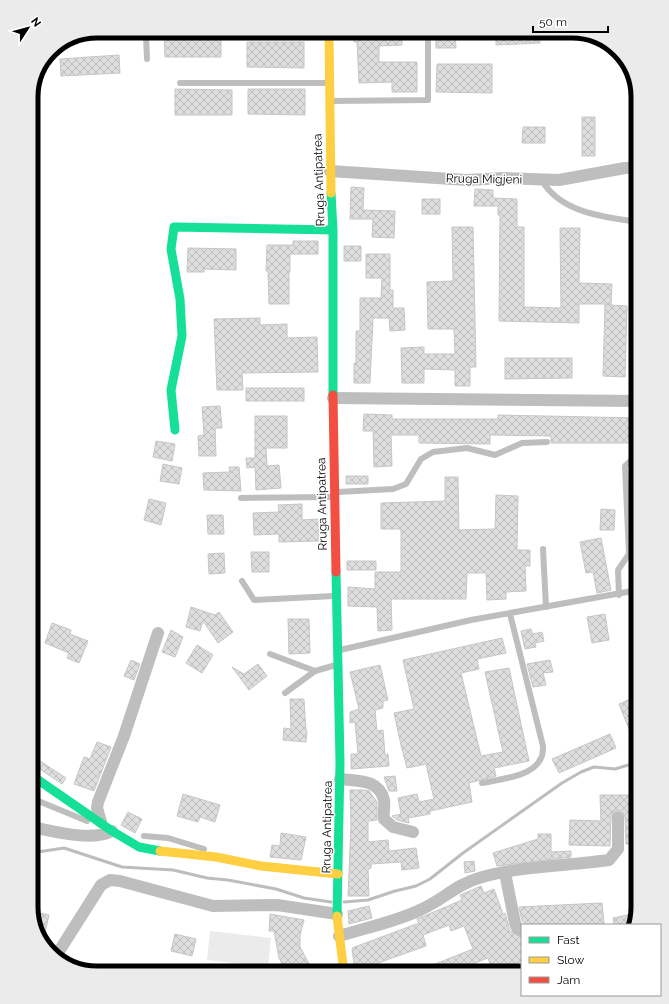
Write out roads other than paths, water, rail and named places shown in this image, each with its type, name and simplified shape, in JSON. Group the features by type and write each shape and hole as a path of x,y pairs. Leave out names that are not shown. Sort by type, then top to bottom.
{"main road":[{"name":"Rruga Antipatrea","path":"329,38 330,171 333,230 334,494 340,779 338,910 339,936 343,966"},
{"path":"175,430 171,406 172,384 180,361 182,336 178,289 170,246 170,236 174,227 333,230"},
{"path":"38,780 112,831 131,843 145,849 216,857 260,866 338,874"}],"street":[{"name":"Rruga Migjeni","path":"330,171 467,180 504,178 566,180 631,168"},
{"path":"333,398 631,401"},
{"path":"101,822 102,820 97,808 98,802 124,736 158,633"},
{"path":"340,779 369,782 374,784 384,800 384,819 393,827 413,832"},
{"path":"339,936 420,910 441,899 459,886 478,878 505,873 609,860 618,849 618,816"},
{"path":"38,828 88,835 101,835 112,831"},
{"path":"505,873 517,928 521,930"},
{"path":"59,952 101,885 110,880 120,881 213,906 277,905 338,910"}],"lane":[{"path":"146,38 147,59"},
{"path":"329,101 428,100 428,38"},
{"path":"180,83 329,83"},
{"path":"541,179 551,194 577,208 601,217 631,221"},
{"path":"241,498 334,494 399,488 410,479 421,459 433,452 467,448 495,454 522,443 546,442"},
{"path":"619,594 618,570 629,554 626,466 631,460"},
{"path":"543,549 546,607"},
{"path":"242,581 254,600 336,596"},
{"path":"337,651 472,620 631,591"},
{"path":"482,783 526,772 536,767 542,758 543,746 510,614"},
{"path":"270,654 315,671"},
{"path":"285,692 315,671 337,664"},
{"path":"38,801 85,820 95,823 101,822"},
{"path":"144,836 168,838 212,851 216,857"}],"waterway":[{"path":"344,902 368,900 416,886 430,879 463,853 562,783 581,772 594,767 615,769 631,764"},
{"path":"38,852 64,848 122,867 173,870 207,878 228,880 276,889 304,898 331,902"}]}
